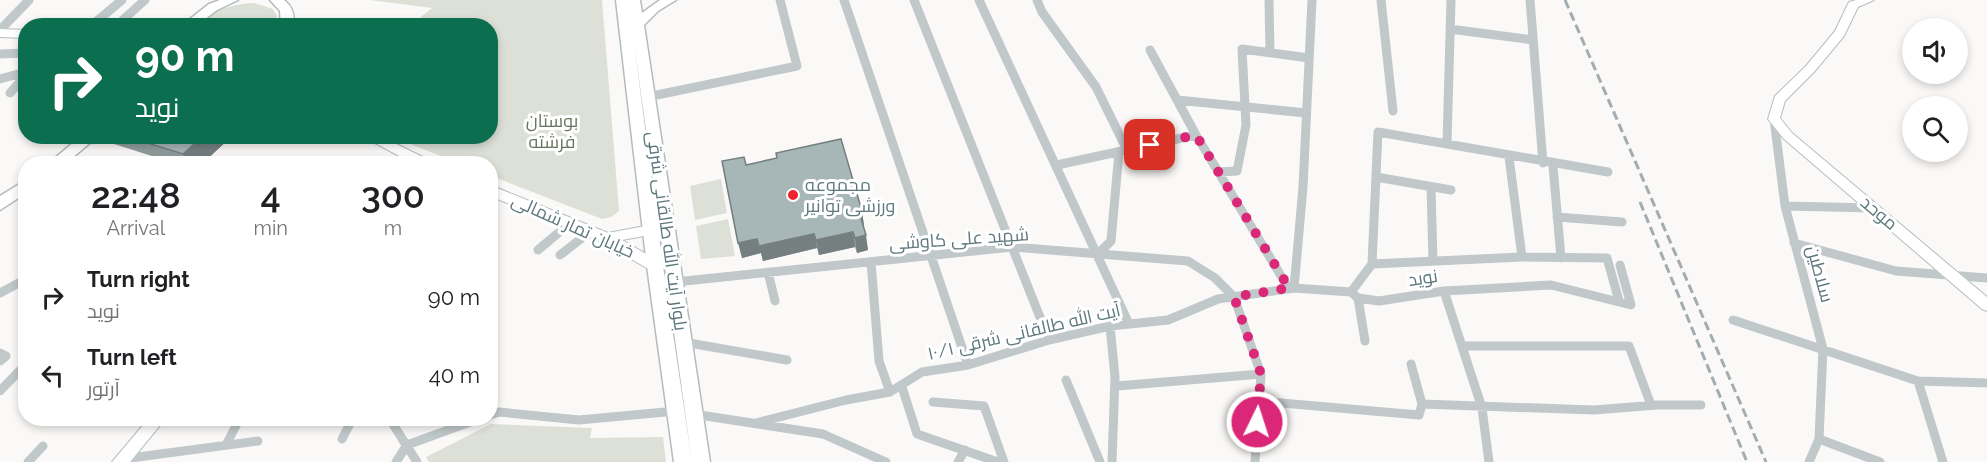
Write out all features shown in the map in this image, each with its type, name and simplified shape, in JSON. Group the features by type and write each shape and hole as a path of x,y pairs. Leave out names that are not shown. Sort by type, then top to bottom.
{"main road":[{"path":"197,18 217,3 232,0"},
{"name":"بلوار آیت الله طالقانی شرقی","path":"622,0 650,230 683,462"},
{"name":"بلوار آیت الله طالقانی شرقی","path":"634,0 701,462"},
{"path":"637,25 654,8 670,0"},
{"path":"283,2 289,14 288,18"},
{"path":"65,156 81,144"},
{"path":"0,204 18,191"}],"street":[{"path":"0,32 29,0"},
{"path":"101,18 122,0"},
{"path":"125,18 145,0"},
{"path":"647,97 797,66 780,0"},
{"path":"844,0 968,365"},
{"path":"914,0 1049,340"},
{"path":"979,0 1129,324"},
{"path":"1037,0 1042,12 1096,87 1123,151 1111,241 1098,254"},
{"path":"1269,0 1270,52"},
{"path":"1292,288 1303,187 1312,0"},
{"path":"1381,0 1393,111"},
{"path":"1447,143 1451,0"},
{"path":"1530,0 1543,163"},
{"path":"1774,119 1779,99 1810,69 1840,33 1853,5 1868,0"},
{"path":"1450,29 1533,40"},
{"path":"0,32 18,33"},
{"path":"1150,50 1196,135 1292,288"},
{"path":"1218,171 1237,171 1246,125 1242,50 1309,58"},
{"path":"0,54 18,53"},
{"path":"0,79 18,76"},
{"path":"10,93 18,84"},
{"path":"1177,100 1306,113"},
{"name":"سلاطین","path":"1774,119 1785,206 1823,349 1819,439"},
{"name":"موحد","path":"1774,119 1788,136 1987,305"},
{"path":"1365,341 1355,295 1372,264 1378,132 1447,143 1553,166 1608,172"},
{"path":"1057,165 1196,135"},
{"path":"384,144 407,156"},
{"path":"1509,157 1522,257"},
{"path":"1553,166 1561,258"},
{"path":"1376,177 1450,190"},
{"path":"1431,187 1433,261"},
{"name":"خیابان تمار شمالی","path":"498,193 607,238 655,266"},
{"path":"1785,206 1873,208"},
{"path":"1557,217 1622,222"},
{"path":"538,250 570,223"},
{"path":"607,238 666,227"},
{"path":"560,255 591,231"},
{"path":"1794,243 1896,272 1987,278"},
{"name":"شهید علی کاوشی","path":"675,282 1012,248 1188,261 1215,278 1234,297"},
{"path":"1372,264 1522,257 1607,258 1619,301 1631,305 1620,265"},
{"path":"871,262 879,361 890,392"},
{"path":"768,272 775,301"},
{"path":"0,293 18,283"},
{"name":"نوید","path":"1234,297 1292,288 1355,295 1379,301 1444,291 1551,285 1619,301"},
{"path":"1444,291 1464,346 1482,408 1489,462"},
{"path":"1234,297 1261,374 1254,462"},
{"name":"آیت الله طالقانی شرقی ۱۰/۱","path":"756,423 846,400 890,392 902,387 922,372 968,365 1049,340 1110,326 1167,320 1218,299 1234,297"},
{"path":"1732,321 1918,381 1987,383"},
{"path":"1110,326 1116,357 1117,386 1112,462"},
{"path":"683,342 787,360"},
{"path":"1464,346 1629,346 1651,405"},
{"path":"0,353 6,356 0,361"},
{"path":"1257,402 1419,415 1422,404 1411,364"},
{"path":"0,391 5,378 18,369"},
{"path":"1117,386 1261,374"},
{"path":"1066,380 1100,462"},
{"path":"1918,381 1943,462"},
{"path":"902,387 917,434 998,462"},
{"path":"933,402 984,406 1004,462"},
{"path":"1422,404 1482,408 1594,410 1651,405 1701,405"},
{"path":"498,413 579,420 676,411"},
{"path":"693,414 823,434 886,462"},
{"path":"122,460 152,426"},
{"path":"226,445 236,426"},
{"path":"342,439 349,426"},
{"path":"394,426 417,462"},
{"path":"396,462 407,445 459,426"},
{"path":"1809,462 1819,439 1880,462"},
{"path":"122,460 258,441"},
{"path":"28,462 43,446"},
{"path":"958,462 965,450"}],"green space":[{"name":"بوستان فرشته","path":"370,0 602,0 619,211 611,217 602,219 498,179 498,156 440,156 410,144 498,144 498,18 420,18 432,8"},
{"path":"254,3 273,9 277,18 206,18 224,8"},
{"path":"721,179 727,213 695,220 690,186"},
{"path":"728,219 735,256 701,259 696,226"},
{"path":"498,424 592,428 590,438 663,437 666,462 429,462 426,457 487,426"}],"building":[{"name":"مجموعه ورزشی توانیر","path":"841,139 862,211 859,212 866,235 855,238 853,232 816,240 814,234 759,246 757,239 738,243 722,161 744,157 746,165 777,158 776,153"},
{"path":"151,144 194,144 183,154"}],"railway":[{"path":"1565,0 1766,462"},
{"path":"1640,202 1747,462"}],"place":[{"name":"مجموعه ورزشی توانیر","path":"793,195"}],"route":[{"path":"1150,145 1196,135 1289,288 1234,297 1261,374 1257,422"}]}
